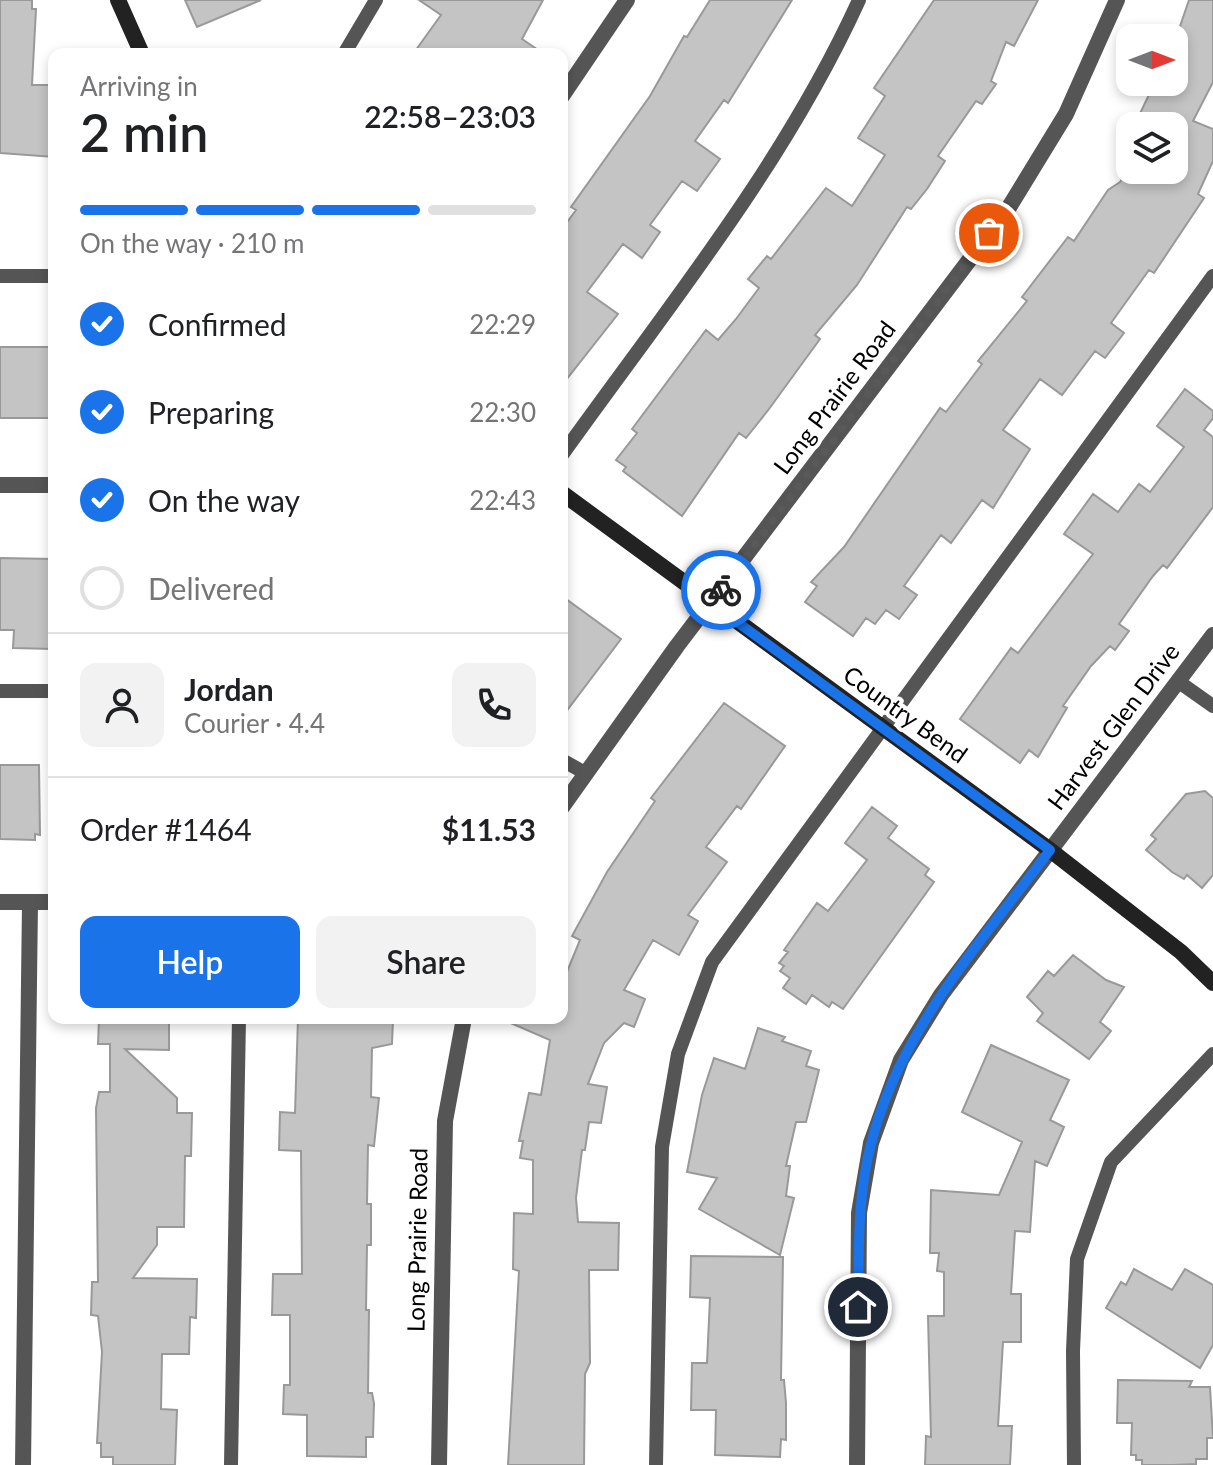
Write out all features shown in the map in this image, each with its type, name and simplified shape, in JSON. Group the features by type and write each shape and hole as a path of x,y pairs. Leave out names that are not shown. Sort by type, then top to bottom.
{"street":[{"path":"118,0 139,48"},
{"path":"568,87 627,0"},
{"name":"Long Prairie Road","path":"568,798 1008,209 1066,114 1117,0"},
{"path":"0,485 48,485"},
{"name":"Country Bend","path":"568,497 1050,850 1181,952 1213,983"},
{"name":"Harvest Glen Drive","path":"857,1465 859,1213 871,1143 909,1047 941,995 1213,635"},
{"path":"0,902 48,902"},
{"path":"23,1465 30,902"},
{"name":"Long Prairie Road","path":"439,1465 445,1121 463,1024"}],"lane":[{"path":"348,48 376,0"},
{"path":"568,447 740,207 828,68 859,0"},
{"path":"0,276 48,276"},
{"path":"656,1465 662,1147 678,1054 712,962 881,727 1144,375 1213,276"},
{"path":"1179,682 1213,706"},
{"path":"0,691 48,691"},
{"path":"568,763 585,773"},
{"path":"231,1465 239,1024"},
{"path":"1074,1465 1073,1351 1077,1259 1111,1162 1213,1054"}],"building":[{"path":"0,0 32,0 32,9 36,9 32,85 48,85 48,157 0,153"},
{"path":"185,0 261,0 197,27"},
{"path":"419,0 543,0 522,39 535,48 417,48 441,15"},
{"path":"710,0 792,0 728,103 724,100 695,141 720,159 697,191 682,181 650,225 660,232 642,258 623,244 587,292 618,314 568,377 568,221 576,210 571,207 650,96 684,36 687,37"},
{"path":"934,0 1038,0 1014,46 1006,42 991,81 996,84 982,104 976,101 938,156 945,161 927,189 911,209 907,207 857,285 815,335 820,339 769,409 746,438 739,433 682,516 623,471 626,467 616,460 637,433 632,429 706,330 718,340 736,319 759,288 748,279 767,256 771,259 826,188 852,206 885,155 858,138 885,96 874,88"},
{"path":"1189,0 1213,0 1213,82 1193,121 1213,129 1213,161 1198,194 1204,198 1154,273 1149,270 1111,323 1124,333 1105,358 1095,351 1062,395 1040,379 1003,430 1030,449 993,508 982,500 951,543 941,535 904,586 917,595 899,619 886,610 875,624 866,618 853,636 805,602 817,586 811,582 844,547 940,408 946,412 982,364 978,361 1027,301 1022,297 1068,237 1074,241 1108,190 1117,184 1188,184 1188,112 1141,112 1148,96 1188,96 1188,24 1181,24"},
{"path":"0,347 48,347 48,418 0,418"},
{"path":"1185,389 1213,411 1213,418 1204,430 1213,437 1213,507 1167,568 1163,565 1153,576 1119,624 1129,631 1115,650 1110,646 1091,666 1063,706 1067,708 1038,757 1029,750 1020,763 960,719 1011,648 1018,653 1093,554 1064,534 1093,494 1118,512 1139,484 1150,492 1184,447 1157,426"},
{"path":"0,558 48,559 48,649 13,648 14,630 0,630"},
{"path":"568,600 621,639 568,709"},
{"path":"724,703 785,746 741,809 737,806 706,847 727,862 688,915 698,921 679,955 653,940 624,990 645,999 634,1027 624,1023 604,1043 588,1084 607,1087 601,1123 589,1122 585,1150 582,1150 576,1198 578,1222 619,1223 618,1270 589,1270 590,1363 585,1374 584,1465 508,1465 519,1271 513,1269 514,1213 533,1214 533,1160 520,1158 523,1141 519,1141 529,1093 541,1095 550,1040 513,1024 568,1024 568,969 580,940 572,936 607,872 655,801 651,798"},
{"path":"0,765 39,765 40,835 35,834 35,840 0,839"},
{"path":"1205,791 1213,798 1213,875 1202,888 1187,875 1184,879 1172,872 1146,850 1156,839 1151,835 1186,794"},
{"path":"872,807 897,826 888,838 929,869 925,875 934,882 843,1009 832,1002 829,1007 812,995 806,1004 783,988 790,978 780,971 784,966 779,963 788,952 784,950 817,903 828,911 867,860 845,843"},
{"path":"1073,955 1106,980 1124,987 1100,1022 1111,1031 1089,1059 1037,1021 1043,1013 1027,997 1048,971 1054,976"},
{"path":"99,1024 169,1024 169,1050 125,1049 177,1098 177,1113 192,1113 191,1156 185,1156 184,1227 157,1227 157,1245 133,1278 197,1279 196,1318 190,1317 189,1354 162,1354 161,1409 177,1410 175,1465 113,1465 113,1457 101,1457 101,1443 97,1443 102,1352 98,1316 91,1315 92,1282 98,1282 96,1108 99,1092 110,1092 110,1044 98,1044"},
{"path":"298,1024 393,1024 392,1044 372,1048 371,1097 379,1098 374,1146 368,1145 367,1204 371,1204 371,1245 367,1245 366,1310 369,1310 368,1393 372,1393 374,1403 373,1437 366,1437 366,1457 307,1456 307,1415 283,1414 284,1385 290,1385 290,1315 272,1315 273,1274 302,1274 301,1151 279,1150 280,1112 295,1113"},
{"path":"758,1028 785,1037 782,1041 811,1051 806,1066 819,1070 806,1122 796,1122 786,1166 790,1166 786,1196 794,1198 780,1255 699,1209 717,1178 687,1172 702,1095 714,1058 745,1069"},
{"path":"991,1045 1069,1080 1050,1120 1064,1127 1047,1166 1035,1161 1030,1232 1015,1231 1011,1294 1021,1294 1021,1342 1003,1342 998,1426 1012,1426 1010,1465 925,1465 926,1436 931,1437 928,1316 944,1316 944,1272 937,1271 939,1253 930,1253 931,1190 999,1195 1022,1142 962,1112"},
{"path":"691,1256 783,1257 781,1380 784,1380 786,1403 786,1440 781,1439 780,1457 715,1455 716,1410 691,1410 692,1363 707,1363 710,1298 690,1297"},
{"path":"1134,1269 1172,1290 1185,1269 1213,1285 1213,1345 1200,1368 1106,1308 1121,1282 1126,1285"},
{"path":"1118,1380 1192,1381 1189,1387 1210,1387 1213,1438 1207,1438 1207,1459 1196,1459 1196,1464 1173,1465 1142,1465 1142,1460 1136,1460 1136,1455 1131,1455 1132,1423 1117,1423"}],"way so far":[{"path":"721,590 989,233"}],"route":[{"path":"721,590 711,603 1050,850 941,995 901,1060 871,1143 859,1213 858,1307"}]}
